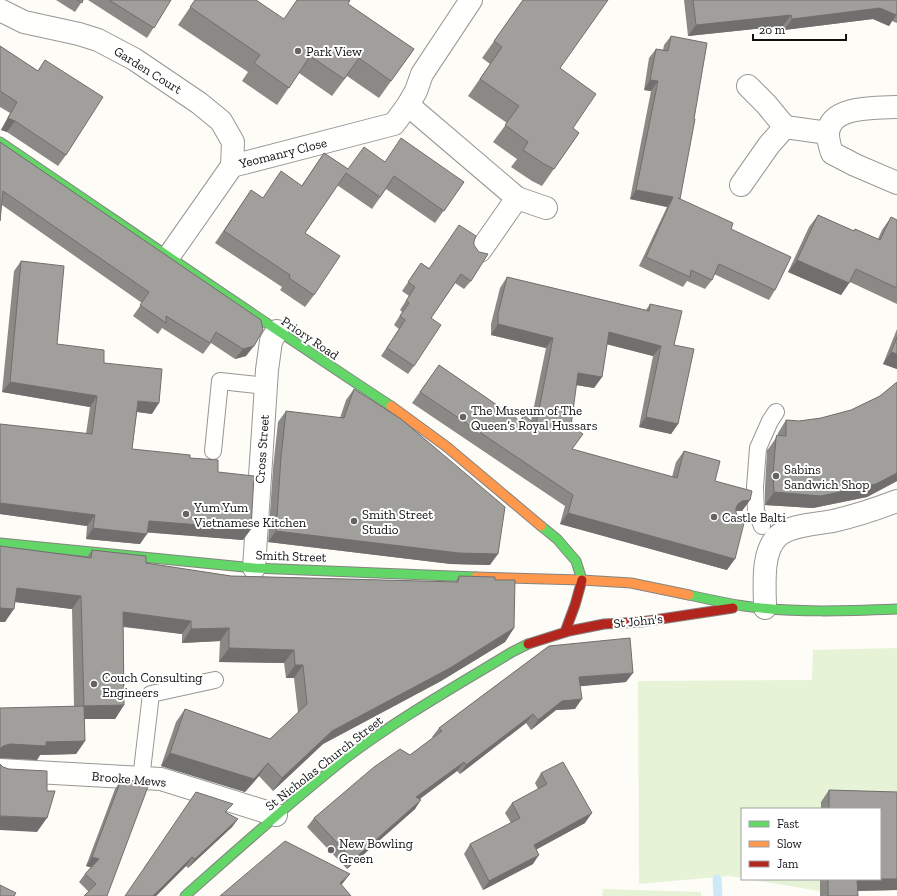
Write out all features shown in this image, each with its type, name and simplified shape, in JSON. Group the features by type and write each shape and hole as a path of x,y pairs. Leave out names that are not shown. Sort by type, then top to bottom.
{"main road":[{"name":"Priory Road","path":"0,142 395,410 447,447 557,539 576,561 582,580"},
{"name":"Smith Street","path":"0,543 254,568 431,576 582,580"},
{"name":"St John's","path":"582,580 631,582 754,607 835,611 897,609"},
{"path":"565,632 582,580"},
{"name":"St John's","path":"533,642 565,632 604,624 641,622 754,607"},
{"name":"St Nicholas Church Street","path":"185,896 276,816 347,758 400,720 512,652 533,642"}],"street":[{"name":"Yeomanry Close","path":"168,256 232,166 394,124 416,91 422,74 471,0"},
{"name":"Garden Court","path":"0,10 24,22 79,34 98,40 134,59 199,103 221,121 232,142 232,166"},
{"path":"748,86 766,104 785,127 828,133"},
{"path":"408,105 517,198 546,208"},
{"path":"897,107 856,109 846,112 831,124 828,133 832,153 855,165 897,183"},
{"path":"741,185 769,145 785,127"},
{"path":"480,251 517,198"},
{"name":"Cross Street","path":"254,568 266,386 272,341 277,331"},
{"path":"754,607 765,578 770,531 785,532 796,528 833,521 897,501"},
{"name":"Brooke Mews","path":"0,770 161,779 276,816"}],"lane":[{"path":"213,451 220,381 266,386"},
{"path":"770,531 756,511 756,487 758,448 770,421 776,412"},
{"path":"745,521 752,522 770,531"},
{"path":"142,779 151,694 215,680"}],"green space":[{"path":"897,648 897,804 836,808 741,808 741,878 729,876 639,884 638,681 812,680 813,650"},
{"path":"753,880 820,880 820,891"},
{"path":"603,889 701,892 701,896 602,896"}],"building":[{"path":"109,0 171,0 154,28"},
{"name":"Park View","path":"195,0 256,0 284,19 297,0 350,0 348,4 414,49 391,81 359,58 344,79 310,56 289,88 254,63 260,55 190,7"},
{"path":"523,0 608,0 560,68 596,94 573,128 579,133 554,169 523,150 528,142 505,125 519,106 480,79 502,47 494,41"},
{"path":"693,0 897,0 897,13 896,15 880,8 792,19 791,15 696,25"},
{"path":"671,36 707,43 680,199 733,223 731,229 791,257 775,290 719,264 712,280 691,270 690,277 646,257 673,197 636,190 658,81 650,80 656,49 668,51"},
{"path":"0,46 38,71 45,60 103,97 66,155 15,121 8,118 17,102 0,91"},
{"path":"401,138 464,182 444,211 394,176 380,197 346,173 305,233 340,256 314,295 289,278 290,275 224,231 251,190 263,198 281,171 302,186 324,153 348,169 364,147 385,162"},
{"path":"0,142 261,320 263,330 254,346 243,349 216,332 210,343 166,316 166,323 140,305 149,292 3,191 0,221"},
{"path":"818,215 854,231 855,229 880,240 891,217 897,220 897,288 856,269 849,283 797,260"},
{"path":"459,225 476,236 474,245 479,252 488,254 471,281 461,274 431,318 441,325 414,366 387,348 405,320 400,316 409,303 406,301 415,287 408,282 421,263 429,269"},
{"path":"21,261 64,266 57,344 104,350 104,363 162,369 159,403 138,401 132,449 190,455 190,458 218,460 218,472 254,476 251,529 149,521 147,534 93,528 95,515 0,503 0,424 92,434 97,396 10,382"},
{"path":"507,277 649,311 650,304 682,311 674,345 694,349 678,424 646,417 661,346 609,332 602,377 578,373 571,426 583,434 572,449 677,478 684,451 720,461 715,481 752,491 750,500 742,501 736,508 736,513 739,517 745,519 735,559 568,513 573,495 420,392 439,365 520,421 524,415 536,425 553,338 498,324 498,314"},
{"path":"897,337 897,354 891,352"},
{"path":"897,382 897,473 876,484 821,496 774,492 773,475 776,438 777,435 786,436 786,420 799,421 821,418 851,410 880,396"},
{"path":"354,389 401,419 505,507 498,554 459,553 276,531 286,411 344,418"},
{"path":"0,546 91,558 92,550 146,556 146,563 231,576 458,582 459,576 495,577 495,580 515,580 514,628 450,668 332,731 282,778 268,763 254,779 170,753 185,709 270,739 307,704 303,665 295,665 294,650 229,648 229,628 191,629 191,621 123,612 124,705 84,706 81,596 17,588 14,609 0,608"},
{"path":"630,638 633,673 579,677 582,699 562,701 538,720 533,714 466,765 464,762 416,797 421,800 353,860 314,818 374,767 400,749 410,755 442,731 439,728 549,646"},
{"path":"84,706 85,741 46,742 46,746 10,744 3,746 0,749 0,708"},
{"path":"563,762 592,813 534,845 539,855 489,881 470,844 520,818 512,803 547,784 541,773"},
{"path":"0,764 9,769 47,771 47,791 55,791 47,818 0,816"},
{"path":"121,780 142,781 149,784 107,896 84,896 96,884 85,874 99,859 92,857"},
{"path":"829,790 897,792 897,879 881,879 881,808 829,808"},
{"path":"196,792 233,804 225,812 238,819 195,859 192,857 153,896 125,896"},
{"path":"285,841 350,874 340,883 351,896 220,896"},
{"path":"828,880 857,880 858,896 828,896"},
{"path":"0,885 16,893 14,896 0,896"}],"waterway":[{"path":"717,879 718,896"}],"traffic: fast":[{"path":"0,142 391,406"},
{"path":"541,526 557,539 576,561 582,580"},
{"path":"0,543 254,568 476,577"},
{"path":"689,595 744,606 782,610 839,611 897,609"},
{"path":"185,896 284,809 366,743 428,703 512,652 528,644"}],"traffic: slow":[{"path":"391,406 447,447 541,526"},
{"path":"476,577 631,583 689,595"}],"traffic: jam":[{"path":"565,632 582,580"},
{"path":"528,644 569,631 604,624 641,622 733,608"}],"place":[{"name":"Park View","path":"298,51"},
{"name":"The Museum of The Queen’s Royal Hussars","path":"463,417"},
{"name":"Sabins Sandwich Shop","path":"776,476"},
{"name":"Yum Yum Vietnamese Kitchen","path":"186,514"},
{"name":"Castle Balti","path":"714,517"},
{"name":"Smith Street Studio","path":"354,521"},
{"name":"Couch Consulting Engineers","path":"94,684"},
{"name":"New Bowling Green","path":"331,850"}]}
